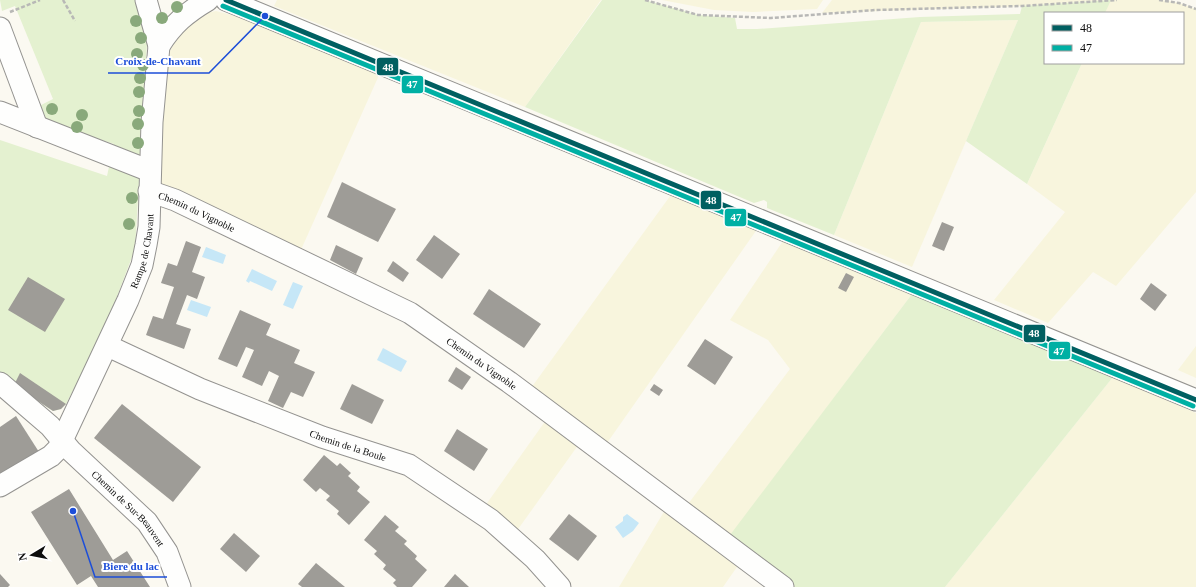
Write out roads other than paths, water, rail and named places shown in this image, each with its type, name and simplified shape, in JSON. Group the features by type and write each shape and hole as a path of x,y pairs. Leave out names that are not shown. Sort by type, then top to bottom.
{"street":[{"name":"Rampe de Chavant","path":"0,486 51,456 58,449 108,346 142,265 149,227 149,181 152,122 159,46 146,0"},
{"name":"Rampe de Chavant","path":"159,46 169,30 180,19 208,0"},
{"path":"226,0 1196,400"},
{"path":"2,27 37,127"},
{"name":"Chemin du Vignoble","path":"0,112 37,127 149,181 175,200 410,313 509,382 783,587"},
{"name":"Chemin de la Boule","path":"108,346 200,389 315,435 409,465 491,520 535,558 560,587"},
{"name":"Chemin de Sur-Beauvent","path":"0,383 50,426 71,451 147,522 167,552 180,587"}],"water":[{"path":"206,247 226,255 223,264 202,257"},
{"path":"252,269 277,281 272,291 250,281 249,283 246,281"},
{"path":"293,282 303,286 293,309 283,305"},
{"path":"191,300 211,307 207,317 187,310"},
{"path":"383,348 407,361 401,372 377,360"},
{"path":"627,514 639,523 633,531 623,538 615,527 623,521 623,517"}],"place":[{"name":"Croix-de-Chavant","path":"265,16"},
{"name":"Biere du lac","path":"73,511"}]}
